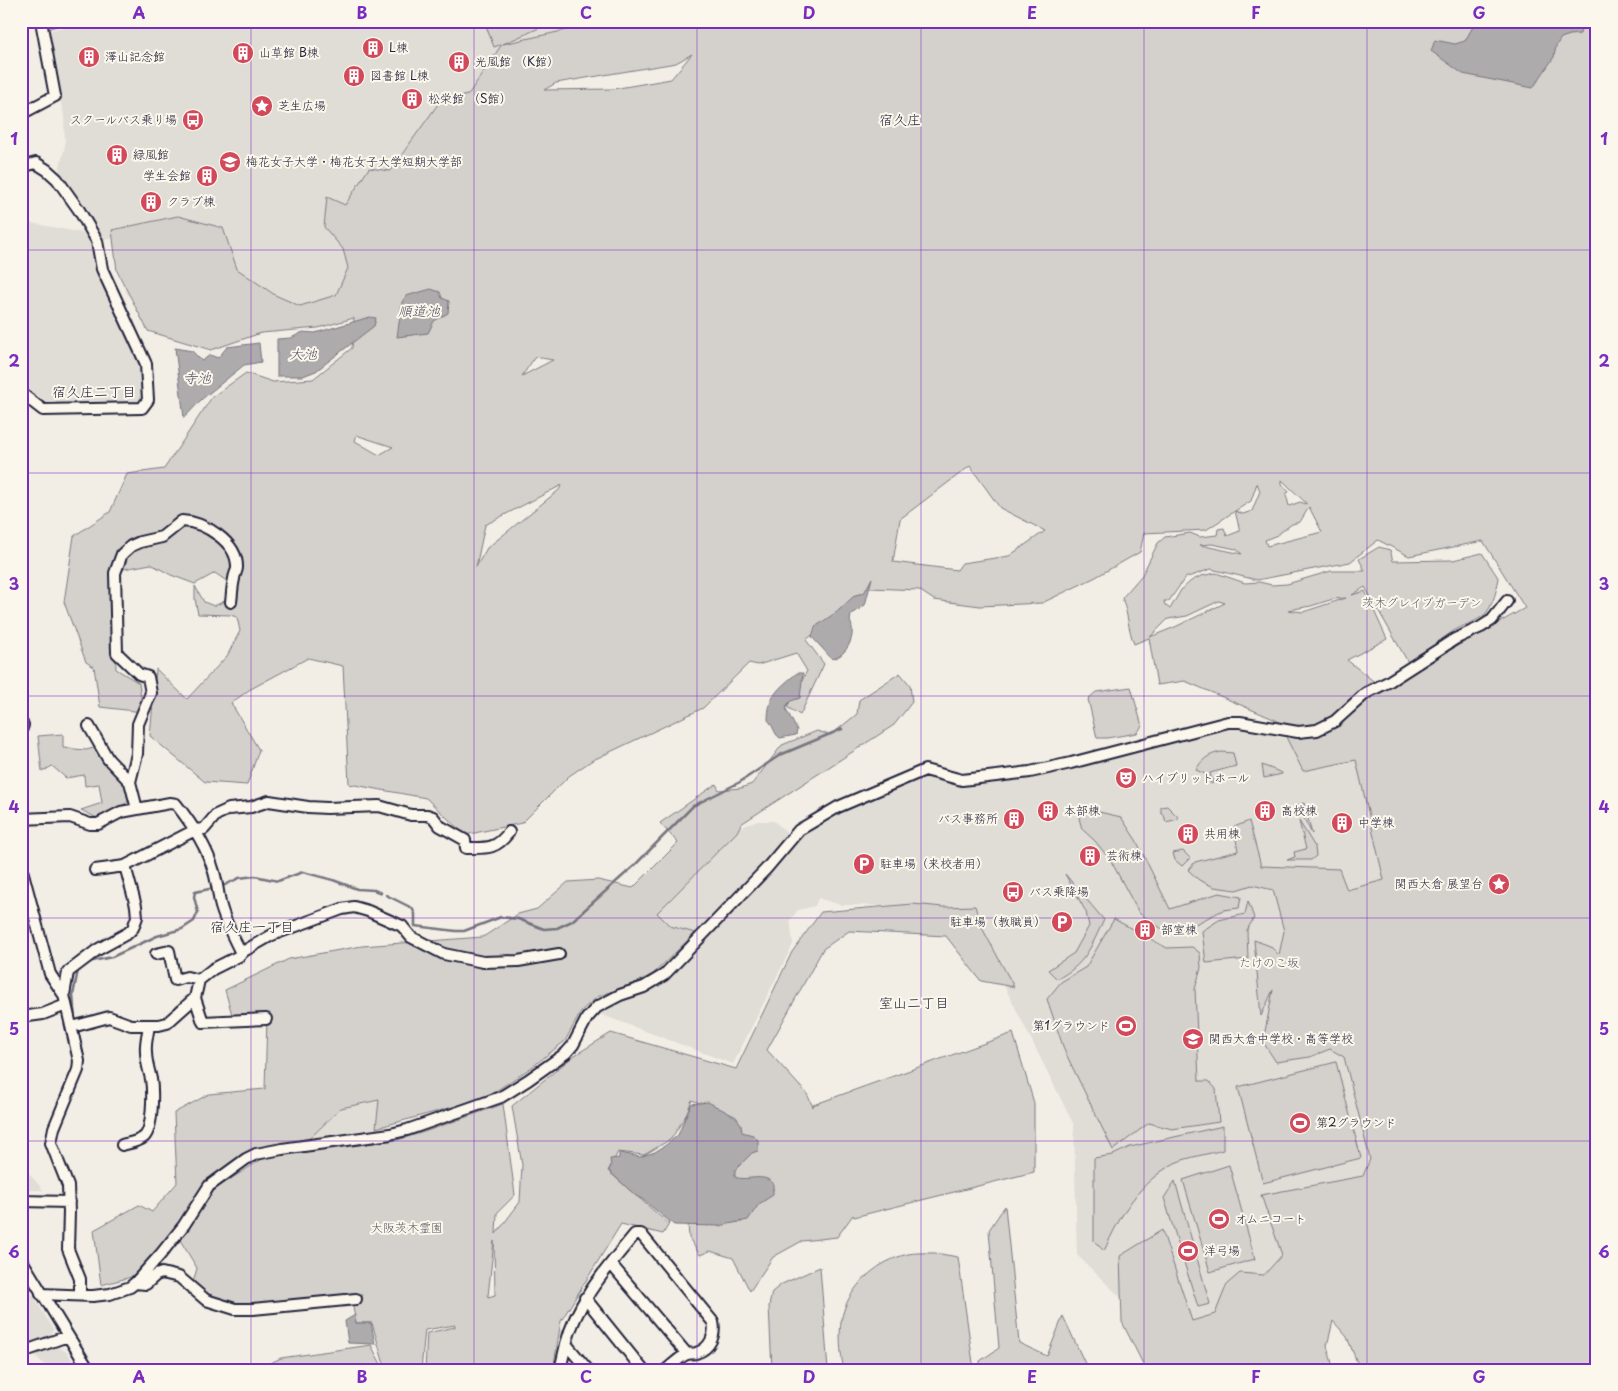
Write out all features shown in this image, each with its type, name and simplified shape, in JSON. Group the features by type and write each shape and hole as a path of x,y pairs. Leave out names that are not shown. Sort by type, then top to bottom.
{"street":[{"path":"21,114 55,96 41,21"},
{"path":"21,166 36,163 57,179 79,210 97,241 102,269 146,364 148,400 142,408 43,410 21,393"},
{"path":"137,809 130,782 137,754 138,724 150,692 148,677 139,674 117,653 115,573 122,554 131,546 140,542 162,537 182,521 198,524 230,546 234,554 237,568 233,580 231,602"},
{"path":"41,1294 94,1296 110,1294 135,1283 184,1225 209,1186 246,1159 263,1152 407,1130 501,1097 566,1053 576,1040 587,1018 596,1007 620,995 644,987 664,975 766,869 799,830 838,806 925,770 962,780 1030,772 1228,722 1240,722 1298,732 1317,730 1335,721 1366,693 1388,682 1454,639 1492,620 1507,601"},
{"path":"89,726 108,759 130,782"},
{"path":"95,870 124,866 195,830 204,829 212,818 232,808 251,807 269,801 327,808 379,806 411,815 427,815 433,817 440,826 465,840 466,848 490,848 497,845 509,832"},
{"path":"21,819 70,817 90,824 98,824 121,812 170,803 176,804 195,830 214,870 221,907 241,953"},
{"path":"21,866 50,974 65,1000 79,1066 54,1128 51,1143 66,1182 69,1202 68,1249 80,1279 80,1295"},
{"path":"65,1000 68,972 97,950 128,933 133,928 137,917 136,906 124,866"},
{"path":"266,1019 203,1022 195,998 199,980 213,969 239,956 272,935 342,909 354,907 402,926 411,937 444,954 483,962 518,960 558,954"},
{"path":"156,954 169,951 175,980 187,977 199,980"},
{"path":"72,1027 109,1017 131,1025 158,1026 166,1023 195,998"},
{"path":"21,1017 43,1014 65,1000"},
{"path":"122,1145 138,1140 145,1136 148,1131 152,1101 151,1079 146,1062 145,1049 149,1025"},
{"path":"21,1201 69,1202"},
{"path":"560,1370 570,1330 586,1298 599,1277 636,1234 642,1234 713,1322 713,1336 708,1345 701,1351 686,1354 666,1370"},
{"path":"21,1259 88,1370"},
{"path":"611,1264 686,1354"},
{"path":"135,1283 146,1284 156,1275 162,1273 179,1277 206,1300 235,1309 252,1310 356,1299"},
{"path":"586,1298 643,1370"},
{"path":"21,1349 28,1350 68,1336"},
{"path":"566,1344 588,1370"}],"shaded area":[{"name":"梅花女子大学・梅花女子大学短期大学部","path":"86,21 365,21 403,24 409,21 587,21 348,292 298,310 217,290 187,225 97,241 57,179 65,146 64,115 47,31"},
{"path":"21,221 88,234 100,273 138,361 143,380 144,394 139,402 52,407 41,405 21,386"},
{"name":"関西大倉中学校・高等学校","path":"1226,727 1268,734 1377,761 1405,899 1399,1234 1180,1355 1077,1255 1074,1125 965,907 841,905 818,898 815,906 798,910 790,920 793,944 733,1064 597,1013 621,1000 659,986 755,891 799,838 846,809 927,776 960,784 1030,777"},
{"path":"758,821 774,821 787,833 778,846 695,933 670,926 656,913 738,828"},
{"path":"380,1100 376,1128 310,1138 341,1108"},
{"path":"21,1164 43,1190 21,1190"},
{"path":"21,1275 53,1329 49,1338 21,1344"},
{"path":"58,1347 67,1352 78,1370 49,1370 34,1354"}],"green space":[{"path":"45,21 74,21 47,29"},
{"path":"484,21 555,21 503,44 576,28 587,21 1597,21 1597,1370 1360,1370 1347,1337 1333,1321 1327,1346 1334,1370 1146,1370 1122,1322 1120,1256 1162,1230 1192,1321 1215,1314 1227,1284 1240,1273 1264,1275 1282,1255 1261,1195 1363,1176 1370,1159 1344,1057 1330,1049 1310,1057 1276,1062 1263,1042 1273,990 1261,1016 1254,940 1270,946 1279,955 1284,931 1273,890 1252,885 1236,890 1214,887 1199,880 1188,870 1195,862 1238,851 1234,827 1249,821 1261,866 1339,869 1347,890 1384,880 1356,760 1303,771 1278,721 1185,681 1157,685 1149,638 1134,644 1122,598 1142,575 1158,543 1165,537 1190,533 1200,537 1217,535 1218,529 1224,528 1227,536 1240,531 1235,511 1206,530 1144,533 1140,552 1094,578 1042,603 980,606 934,600 919,590 870,588 806,640 824,664 800,715 787,707 807,671 796,653 758,665 749,663 703,708 591,761 569,776 522,823 465,835 426,798 349,784 343,666 308,658 249,690 231,703 259,750 247,785 205,782 150,736 156,669 187,699 227,656 240,631 237,617 198,614 195,586 204,602 214,606 227,600 228,582 215,573 195,584 171,575 151,564 113,571 116,669 139,683 143,712 100,707 94,667 86,662 64,602 74,536 110,512 127,474 164,469 212,397 246,373 273,382 313,379 352,348 354,318 318,328 261,333 211,350 148,331 117,271 112,230 178,216 223,228 237,269 275,295 300,306 336,295 348,268 343,249 324,227 327,197 345,205 369,168 390,171 441,100 468,95 502,44 494,47","holes":["692,54 671,79 613,89 544,90 556,83 676,63","535,357 553,360 522,376","357,434 393,447 379,455 355,441","970,466 1000,508 1045,531 1009,556 962,563 957,570 893,562 900,519","1282,480 1306,504 1300,502 1289,506 1286,494 1289,492 1282,484","1257,483 1260,491 1252,511 1243,514 1235,511 1251,501","562,485 559,490 487,548 476,567 485,525","1309,507 1322,532 1267,546 1265,540 1277,535 1292,524 1300,522","1378,540 1409,556 1483,541 1525,608 1382,688 1347,660 1387,639 1365,591 1352,595 1365,587 1409,664 1450,633 1477,620 1487,612 1493,600 1499,579 1482,553 1453,560 1393,561 1390,550 1379,547 1359,559 1365,571 1331,571 1287,584 1245,583 1216,573 1201,576 1191,581 1181,590 1170,609 1165,605 1164,601 1169,601 1185,578 1211,569 1257,580 1350,562","1212,544 1236,549 1242,554 1200,545","1346,598 1303,612 1288,610 1311,606 1333,599","1219,601 1225,603 1150,637 1168,619 1187,616"]},
{"path":"900,673 910,685 912,702 894,725 741,824 737,832 657,913 670,926 695,933 653,974 640,981 597,997 582,1010 565,1041 532,1067 496,1091 468,1103 376,1128 379,1100 341,1108 310,1138 259,1148 206,1184 170,1239 131,1277 101,1285 94,1230 139,1205 152,1212 177,1183 174,1113 209,1094 265,1089 267,1017 233,1018 225,990 289,959 362,946 483,937 518,914 537,909 568,882 598,880 633,888 678,843 660,823 716,784 719,790 741,788 752,784 782,745 817,731 831,735 857,714 859,700"},
{"path":"1131,687 1142,726 1137,733 1097,738 1088,699 1096,692"},
{"path":"63,734 63,748 86,750 98,747 125,780 128,802 99,819 81,810 102,803 99,784 85,786 84,775 66,778 52,766 42,772 38,736"},
{"path":"1221,752 1233,753 1236,766 1210,773 1213,783 1211,784 1205,774 1196,770 1206,758"},
{"path":"1262,765 1282,773 1282,774 1264,778"},
{"path":"1304,803 1312,834 1297,805"},
{"path":"1167,806 1178,819 1166,822 1164,815 1161,813 1161,807"},
{"path":"1086,809 1121,817 1136,840 1170,909 1219,893 1241,897 1239,908 1223,910 1176,934 1165,931 1139,913 1111,861 1095,841 1082,829 1079,818"},
{"path":"1299,821 1315,847 1316,856 1311,860 1287,860 1295,857 1294,852 1306,849"},
{"path":"1183,851 1190,858 1182,866 1175,860 1173,853"},
{"path":"1065,874 1104,920 1091,947 1081,961 1057,979 1048,970 1074,953 1089,926 1086,912"},
{"path":"1248,901 1254,918 1247,930 1248,959 1206,963 1202,931 1219,920 1245,914"},
{"name":"大阪茨木霊園","path":"913,904 943,907 975,906 981,926 1014,987 981,981 946,936 849,931 823,949 767,1050 807,1094 813,1107 813,1105 1013,1033 1034,1103 1034,1172 854,1217 853,1215 837,1237 802,1241 773,1257 750,1291 733,1258 710,1251 700,1255 689,1238 688,1223 705,1213 707,1226 713,1223 742,1222 755,1198 774,1189 729,1178 736,1135 734,1116 692,1100 685,1117 671,1139 644,1155 618,1152 608,1171 669,1224 663,1234 621,1224 561,1321 553,1370 425,1370 427,1333 455,1327 455,1325 425,1330 421,1370 388,1370 383,1361 372,1323 356,1323 351,1297 251,1304 219,1301 193,1283 197,1268 180,1240 215,1189 262,1159 275,1155 397,1140 503,1104 515,1195 497,1213 496,1234 520,1202 522,1165 512,1106 575,1055 611,1033 736,1069 792,952 821,912","holes":["494,1241 495,1295 488,1297"]},
{"name":"第1グラウンド","path":"1114,919 1167,948 1192,947 1200,953 1201,968 1195,989 1199,1081 1209,1081 1216,1089 1219,1122 1172,1129 1149,1123 1113,1150 1065,1052 1047,999 1061,982 1086,967"},
{"name":"第2グラウンド","path":"1336,1062 1361,1158 1263,1183 1238,1087"},
{"path":"1223,1126 1223,1150 1180,1161 1162,1171 1141,1190 1124,1212 1104,1251 1094,1241 1094,1158 1113,1155 1130,1147"},
{"name":"オムニコート","path":"1229,1165 1255,1259 1210,1272 1183,1180"},
{"name":"洋弓場","path":"1175,1181 1210,1304 1198,1307 1164,1198"},
{"path":"1005,1206 1019,1343 1047,1356 1063,1316 1088,1370 980,1370 980,1361 999,1348 989,1230"},
{"path":"935,1253 958,1257 974,1370 844,1370 840,1341 841,1320 847,1303 858,1285 873,1270 891,1260 909,1254"},
{"path":"820,1267 828,1370 772,1370 769,1306 772,1292 782,1284"},
{"path":"371,1345 384,1370 256,1370 281,1358"}],"water":[{"path":"1476,21 1583,21 1580,34 1561,38 1556,46 1554,57 1533,88 1463,74 1431,51 1435,40 1455,44 1465,41"},
{"name":"順道池","path":"431,289 440,292 442,298 449,301 448,313 434,321 428,333 397,337 402,302 406,296"},
{"name":"大池","path":"370,317 376,318 374,326 316,371 303,376 277,376 277,339 291,338 303,332 315,333"},
{"name":"寺池","path":"259,343 261,362 244,365 202,399 184,418 175,348 192,351 202,361 210,355 218,358 227,347"},
{"path":"872,578 865,605 851,615 852,632 849,644 842,654 832,659 812,637 815,627 838,611 855,595 864,593"},
{"path":"797,673 803,673 800,698 791,701 786,706 797,730 796,735 780,738 768,720 770,704 780,688"},
{"path":"708,1102 736,1117 741,1124 742,1132 753,1135 758,1140 758,1151 752,1153 735,1170 735,1177 764,1178 769,1180 773,1183 773,1195 759,1204 748,1220 719,1226 674,1225 636,1196 610,1172 610,1159 619,1158 619,1153 640,1157 655,1152 678,1135 691,1104"},
{"path":"355,1315 356,1323 371,1323 375,1344 348,1343 345,1321"}],"waterway":[{"path":"386,895 412,908 415,914 415,926 464,931 501,917 518,919 544,929 557,928 572,921 634,866 693,806 740,782 780,755 842,729"},
{"path":"221,887 239,878 255,876 278,881 303,872 357,889 374,890 381,893"},
{"path":"88,962 112,957 157,936 182,929 194,921 198,912 194,897 195,892 214,888"},
{"path":"75,1020 73,995 78,970"},
{"path":"77,1029 81,1049"}],"place":[{"name":"L棟","path":"373,48"},
{"name":"山草館 B棟","path":"243,53"},
{"name":"澤山記念館","path":"89,57"},
{"name":"光風館 （K館）","path":"459,62"},
{"name":"図書館 L棟","path":"354,76"},
{"name":"松栄館 （S館）","path":"412,99"},
{"name":"芝生広場","path":"262,106"},
{"name":"スクールバス乗り場","path":"193,120"},
{"name":"緑風館","path":"117,155"},
{"name":"梅花女子大学・梅花女子大学短期大学部","path":"230,162"},
{"name":"学生会館","path":"207,176"},
{"name":"クラブ棟","path":"151,202"},
{"name":"ハイブリットホール","path":"1126,778"},
{"name":"本部棟","path":"1048,811"},
{"name":"高校棟","path":"1265,811"},
{"name":"バス事務所","path":"1014,819"},
{"name":"中学棟","path":"1342,823"},
{"name":"共用棟","path":"1188,834"},
{"name":"芸術棟","path":"1090,856"},
{"name":"駐車場（来校者用）","path":"864,864"},
{"name":"関西大倉 展望台","path":"1499,884"},
{"name":"バス乗降場","path":"1013,892"},
{"name":"駐車場（教職員）","path":"1062,922"},
{"name":"部室棟","path":"1145,930"},
{"name":"第1グラウンド","path":"1126,1026"},
{"name":"関西大倉中学校・高等学校","path":"1193,1039"},
{"name":"第2グラウンド","path":"1300,1123"},
{"name":"オムニコート","path":"1219,1219"},
{"name":"洋弓場","path":"1188,1251"}],"district":[{"name":"宿久庄","path":"900,120"},
{"name":"宿久庄二丁目","path":"94,392"},
{"name":"宿久庄一丁目","path":"252,927"},
{"name":"室山二丁目","path":"914,1003"}],"park label":[{"name":"茨木グレイブガーデン","path":"1422,603"},
{"name":"たけのこ坂","path":"1269,963"}]}
